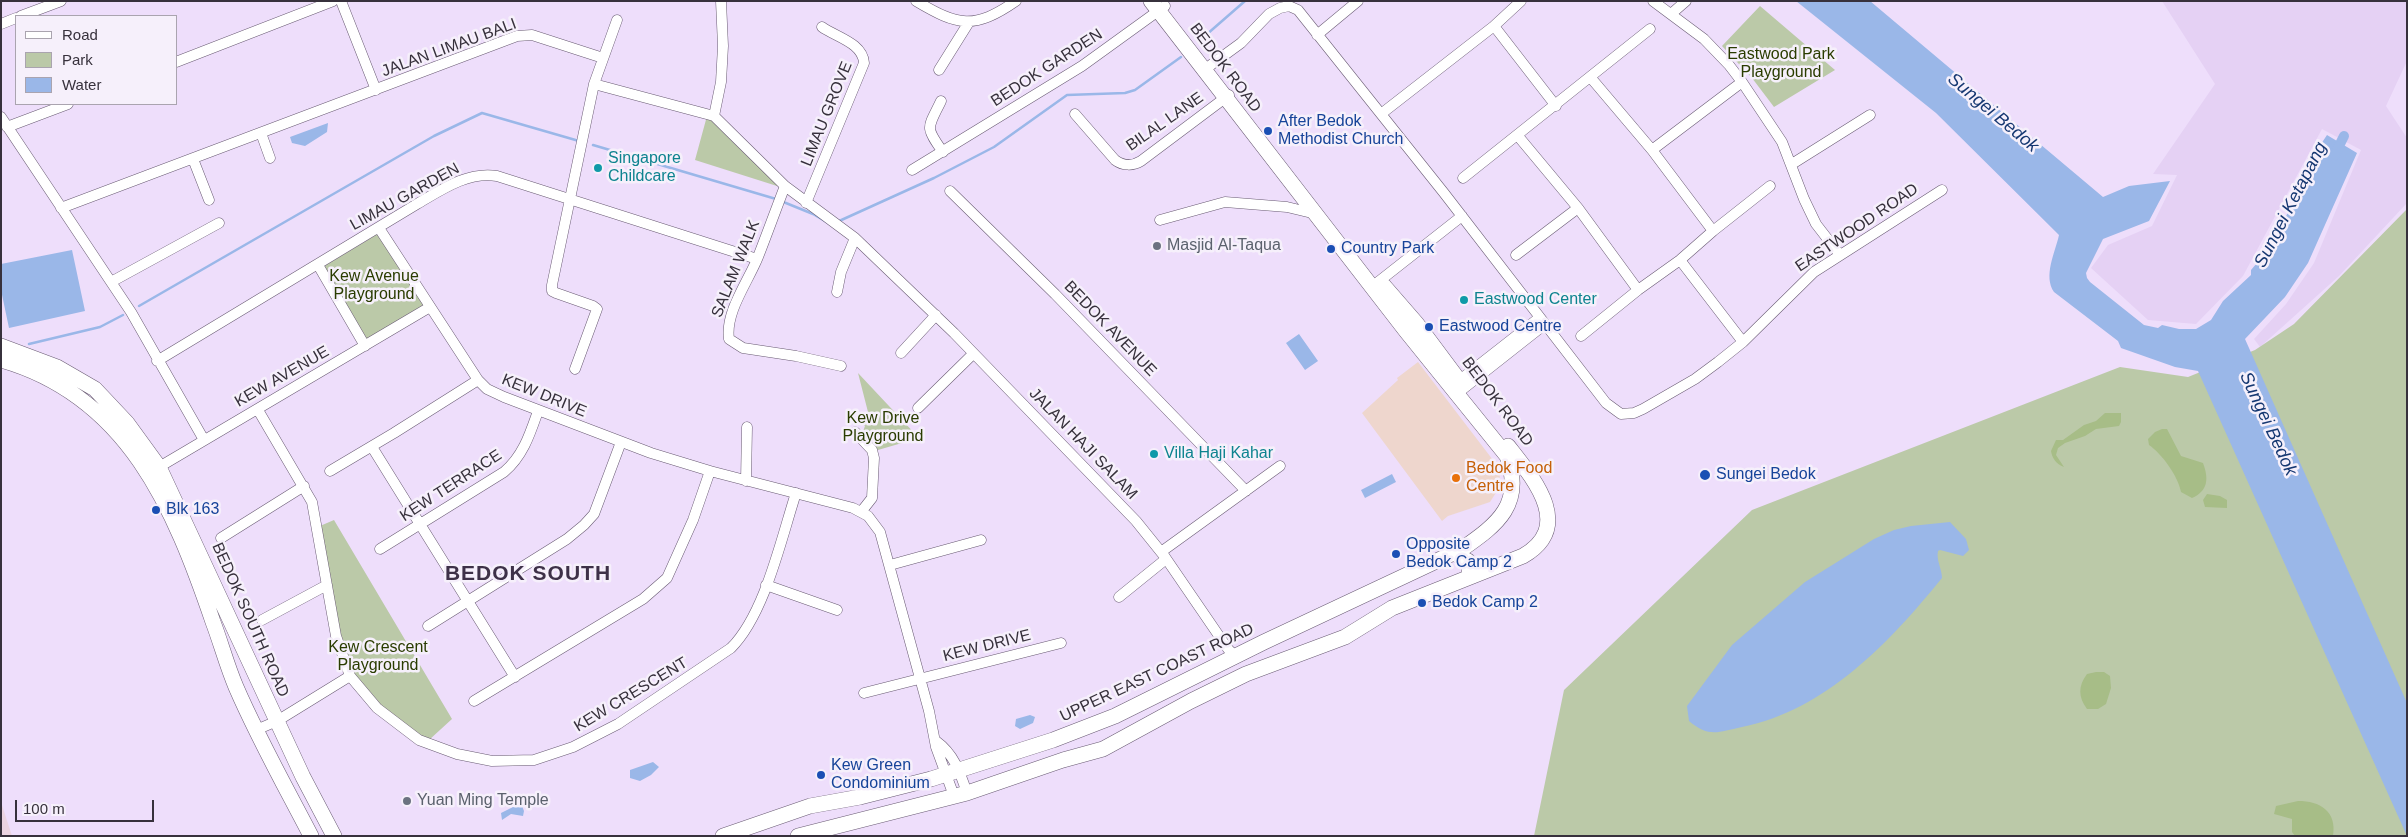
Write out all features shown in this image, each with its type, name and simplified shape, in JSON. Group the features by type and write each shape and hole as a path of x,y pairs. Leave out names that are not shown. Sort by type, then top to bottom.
{"main road":[{"name":"BEDOK ROAD","path":"1159,5 1320,215 1535,482 1546,504 1548,524 1539,545 1531,551 1470,576"},
{"name":"BEDOK SOUTH ROAD","path":"1,346 57,367 95,388 127,423 154,470 334,836"},
{"name":"BEDOK SOUTH ROAD","path":"1,360 34,371 82,399 108,421 154,470 194,570 230,671 256,730 310,836"},
{"name":"BEDOK ROAD","path":"1458,387 1507,456 1512,476 1511,493"},
{"name":"UPPER EAST COAST ROAD","path":"723,836 810,806 860,797 952,771 1053,740 1115,716 1236,656 1454,553 1490,530 1501,519 1511,493"},
{"path":"798,836 824,832 960,794 1063,760 1103,749 1191,701 1246,674 1344,637 1392,608 1470,576 1468,561 1454,553"}],"street":[{"path":"24,15 61,1"},
{"path":"178,61 333,1"},
{"name":"JALAN LIMAU BALI","path":"341,1 376,90"},
{"path":"714,116 721,82 723,46 721,1"},
{"path":"916,1 949,18 969,22 992,17 1016,1"},
{"path":"1317,35 1358,1"},
{"path":"1381,114 1494,26 1521,1"},
{"path":"1653,1 1704,39 1730,65 1782,142 1792,164 1799,188 1816,224 1840,255"},
{"path":"1671,14 1686,1"},
{"name":"BEDOK GARDEN","path":"912,170 1082,66 1159,5"},
{"name":"EASTWOOD ROAD","path":"1207,67 1241,42 1270,14 1284,7 1292,7 1298,10 1462,216 1606,403 1621,414 1634,413 1695,379 1743,342 1803,281 1942,190"},
{"path":"1,24 15,18"},
{"path":"574,369 597,309 552,291 552,285 594,84 617,20"},
{"path":"939,70 969,22"},
{"path":"1494,26 1556,106"},
{"name":"LIMAU GROVE","path":"806,203 864,63 862,52 822,27"},
{"path":"1463,178 1556,106 1650,29"},
{"name":"JALAN LIMAU BALI","path":"61,208 517,36 532,36 603,58"},
{"path":"1591,78 1652,150 1713,231"},
{"path":"1652,150 1742,82"},
{"path":"594,84 714,116 785,186"},
{"name":"BILAL LANE","path":"1075,114 1112,157 1122,164 1132,165 1141,161 1228,95"},
{"path":"941,101 929,125 929,130 943,152"},
{"path":"7,127 65,105"},
{"path":"1792,164 1870,115"},
{"path":"1,117 129,309 157,361 204,440"},
{"path":"261,133 270,158"},
{"path":"1518,136 1578,208 1638,290"},
{"path":"193,159 210,200"},
{"name":"LIMAU GARDEN","path":"157,361 446,187 476,175 497,176 757,259"},
{"name":"JALAN HAJI SALAM","path":"785,186 855,238 936,315 1078,459 1136,522 1163,555 1206,619 1236,656"},
{"name":"SALAM WALK","path":"785,186 757,259 732,315 728,330 729,339 743,348 796,356 841,366"},
{"path":"1581,336 1638,290 1680,260 1770,186"},
{"name":"BEDOK AVENUE","path":"950,191 1055,294 1246,490"},
{"path":"1160,220 1225,202 1287,207 1320,215"},
{"path":"1516,255 1578,208"},
{"path":"1376,283 1462,216"},
{"path":"111,282 220,223"},
{"name":"KEW DRIVE","path":"379,228 478,380 491,391 621,442 710,471 861,512 877,526 890,565 936,747 952,771 960,794"},
{"path":"837,292 841,272 855,238"},
{"path":"1680,260 1743,342"},
{"path":"318,265 365,346"},
{"name":"KEW AVENUE","path":"154,470 430,307"},
{"path":"901,353 936,315"},
{"path":"1458,387 1541,321"},
{"path":"918,408 973,354"},
{"path":"330,471 372,447 478,380"},
{"name":"KEW CRESCENT","path":"258,410 304,486 314,507 338,646 350,676 384,714 427,744 457,754 492,761 534,760 573,747 618,724 731,648 745,632 766,585 796,493"},
{"name":"KEW TERRACE","path":"380,549 504,472 516,462 523,450 538,411"},
{"path":"746,481 747,426"},
{"path":"855,432 872,450 874,458 872,498 861,512"},
{"path":"428,626 468,599 567,539 590,520 598,507 621,442"},
{"path":"372,447 515,677"},
{"path":"1119,597 1163,555 1280,466"},
{"path":"474,701 643,599 668,578 693,520 710,471"},
{"path":"221,538 304,486"},
{"path":"890,565 981,540"},
{"path":"262,620 327,585"},
{"path":"766,585 837,610"},
{"name":"KEW DRIVE","path":"864,693 1061,643"},
{"path":"256,730 277,721 350,676"},
{"name":"KEW DRIVE","path":"936,741 946,749 960,794"}],"shaded area":[{"path":"2162,1 2407,1 2407,61 2386,106 2407,138 2407,203 2339,276 2260,347 2254,339 2286,304 2314,263 2361,150 2322,129 2243,276 2196,324 2148,320 2091,268 2108,245 2152,226 2177,175 2153,174 2215,84"},
{"path":"1418,362 1496,464 1500,472 1499,488 1490,502 1448,516 1442,521 1362,413 1398,380 1397,378"},
{"path":"1,802 12,836 1,836"}],"green space":[{"name":"Eastwood Park Playground","path":"1760,6 1835,70 1774,107 1752,78 1722,46"},
{"path":"707,116 779,181 777,186 695,160"},
{"path":"2407,209 2407,836 1534,836 1564,690 1752,510 2120,367 2188,377 2255,350 2294,324"},
{"name":"Kew Avenue Playground","path":"384,230 425,304 365,341 321,268"},
{"name":"Kew Drive Playground","path":"858,373 919,438 878,450 862,434 865,426 859,419 868,412"},
{"path":"2105,413 2121,413 2119,426 2096,429 2085,436 2065,443 2058,448 2056,455 2064,467 2061,466 2053,458 2051,451 2056,440 2063,440 2084,425 2096,421"},
{"path":"2167,429 2181,456 2203,463 2206,484 2201,492 2192,498 2181,492 2177,479 2169,466 2149,445 2148,439 2155,432"},
{"path":"2207,494 2220,496 2227,500 2227,508 2205,507 2203,500"},
{"name":"Kew Crescent Playground","path":"334,520 452,719 429,740 420,736 372,698 346,662 320,526"},
{"path":"2104,672 2110,676 2111,688 2106,704 2098,709 2087,709 2080,691 2087,674"},
{"path":"2298,801 2320,805 2325,809 2332,820 2334,827 2333,836 2295,836 2292,832 2292,819 2274,814 2276,806"}],"water":[{"path":"1796,1 1870,1 2103,197 2129,186 2170,181 2149,221 2103,239 2086,273 2090,282 2144,325 2158,328 2162,325 2179,329 2196,329 2211,320 2223,301 2251,275 2251,270 2280,236 2279,232 2313,156 2327,135 2357,153 2308,263 2285,297 2245,339 2407,703 2407,836 2198,371 2175,367 2121,348 2118,341 2054,292 2051,286 2050,272 2059,235 1936,113"},
{"path":"328,123 327,132 305,146 292,143 290,137"},
{"path":"72,250 85,311 9,328 1,290 1,264"},
{"path":"1299,334 1318,361 1305,370 1286,343"},
{"path":"1392,474 1396,482 1365,498 1361,490"},
{"path":"1950,522 1966,539 1969,550 1963,556 1938,551 1942,578 1878,649 1828,690 1801,706 1773,718 1720,732 1702,730 1689,721 1687,706 1732,645 1805,582 1874,539 1894,530 1911,526"},
{"path":"1030,715 1035,717 1033,723 1020,729 1015,726 1016,719"},
{"path":"653,762 659,767 651,775 640,781 630,778 630,770"},
{"path":"515,806 522,806 523,816 511,814 502,820 501,813"}],"waterway":[{"path":"1206,35 1245,1"},
{"path":"837,222 934,178 994,147 1067,95 1125,93 1135,90 1181,57"},
{"path":"139,306 434,136 482,113 579,141"},
{"name":"Sungei Ketapang","path":"2334,156 2344,136"},
{"path":"593,145 776,199"},
{"path":"781,201 813,214 830,224"},
{"path":"29,344 100,327 123,315"}],"place":[{"name":"After Bedok Methodist Church","path":"1268,131"},
{"name":"Singapore Childcare","path":"598,168"},
{"name":"Masjid Al-Taqua","path":"1157,246"},
{"name":"Country Park","path":"1331,249"},
{"name":"Eastwood Center","path":"1464,300"},
{"name":"Eastwood Centre","path":"1429,327"},
{"name":"Villa Haji Kahar","path":"1154,454"},
{"name":"Sungei Bedok","path":"1705,475"},
{"name":"Bedok Food Centre","path":"1456,478"},
{"name":"Blk 163","path":"156,510"},
{"name":"Opposite Bedok Camp 2","path":"1396,554"},
{"name":"Bedok Camp 2","path":"1422,603"},
{"name":"Kew Green Condominium","path":"821,775"},
{"name":"Yuan Ming Temple","path":"407,801"}],"district":[{"name":"BEDOK SOUTH","path":"528,574"}]}
